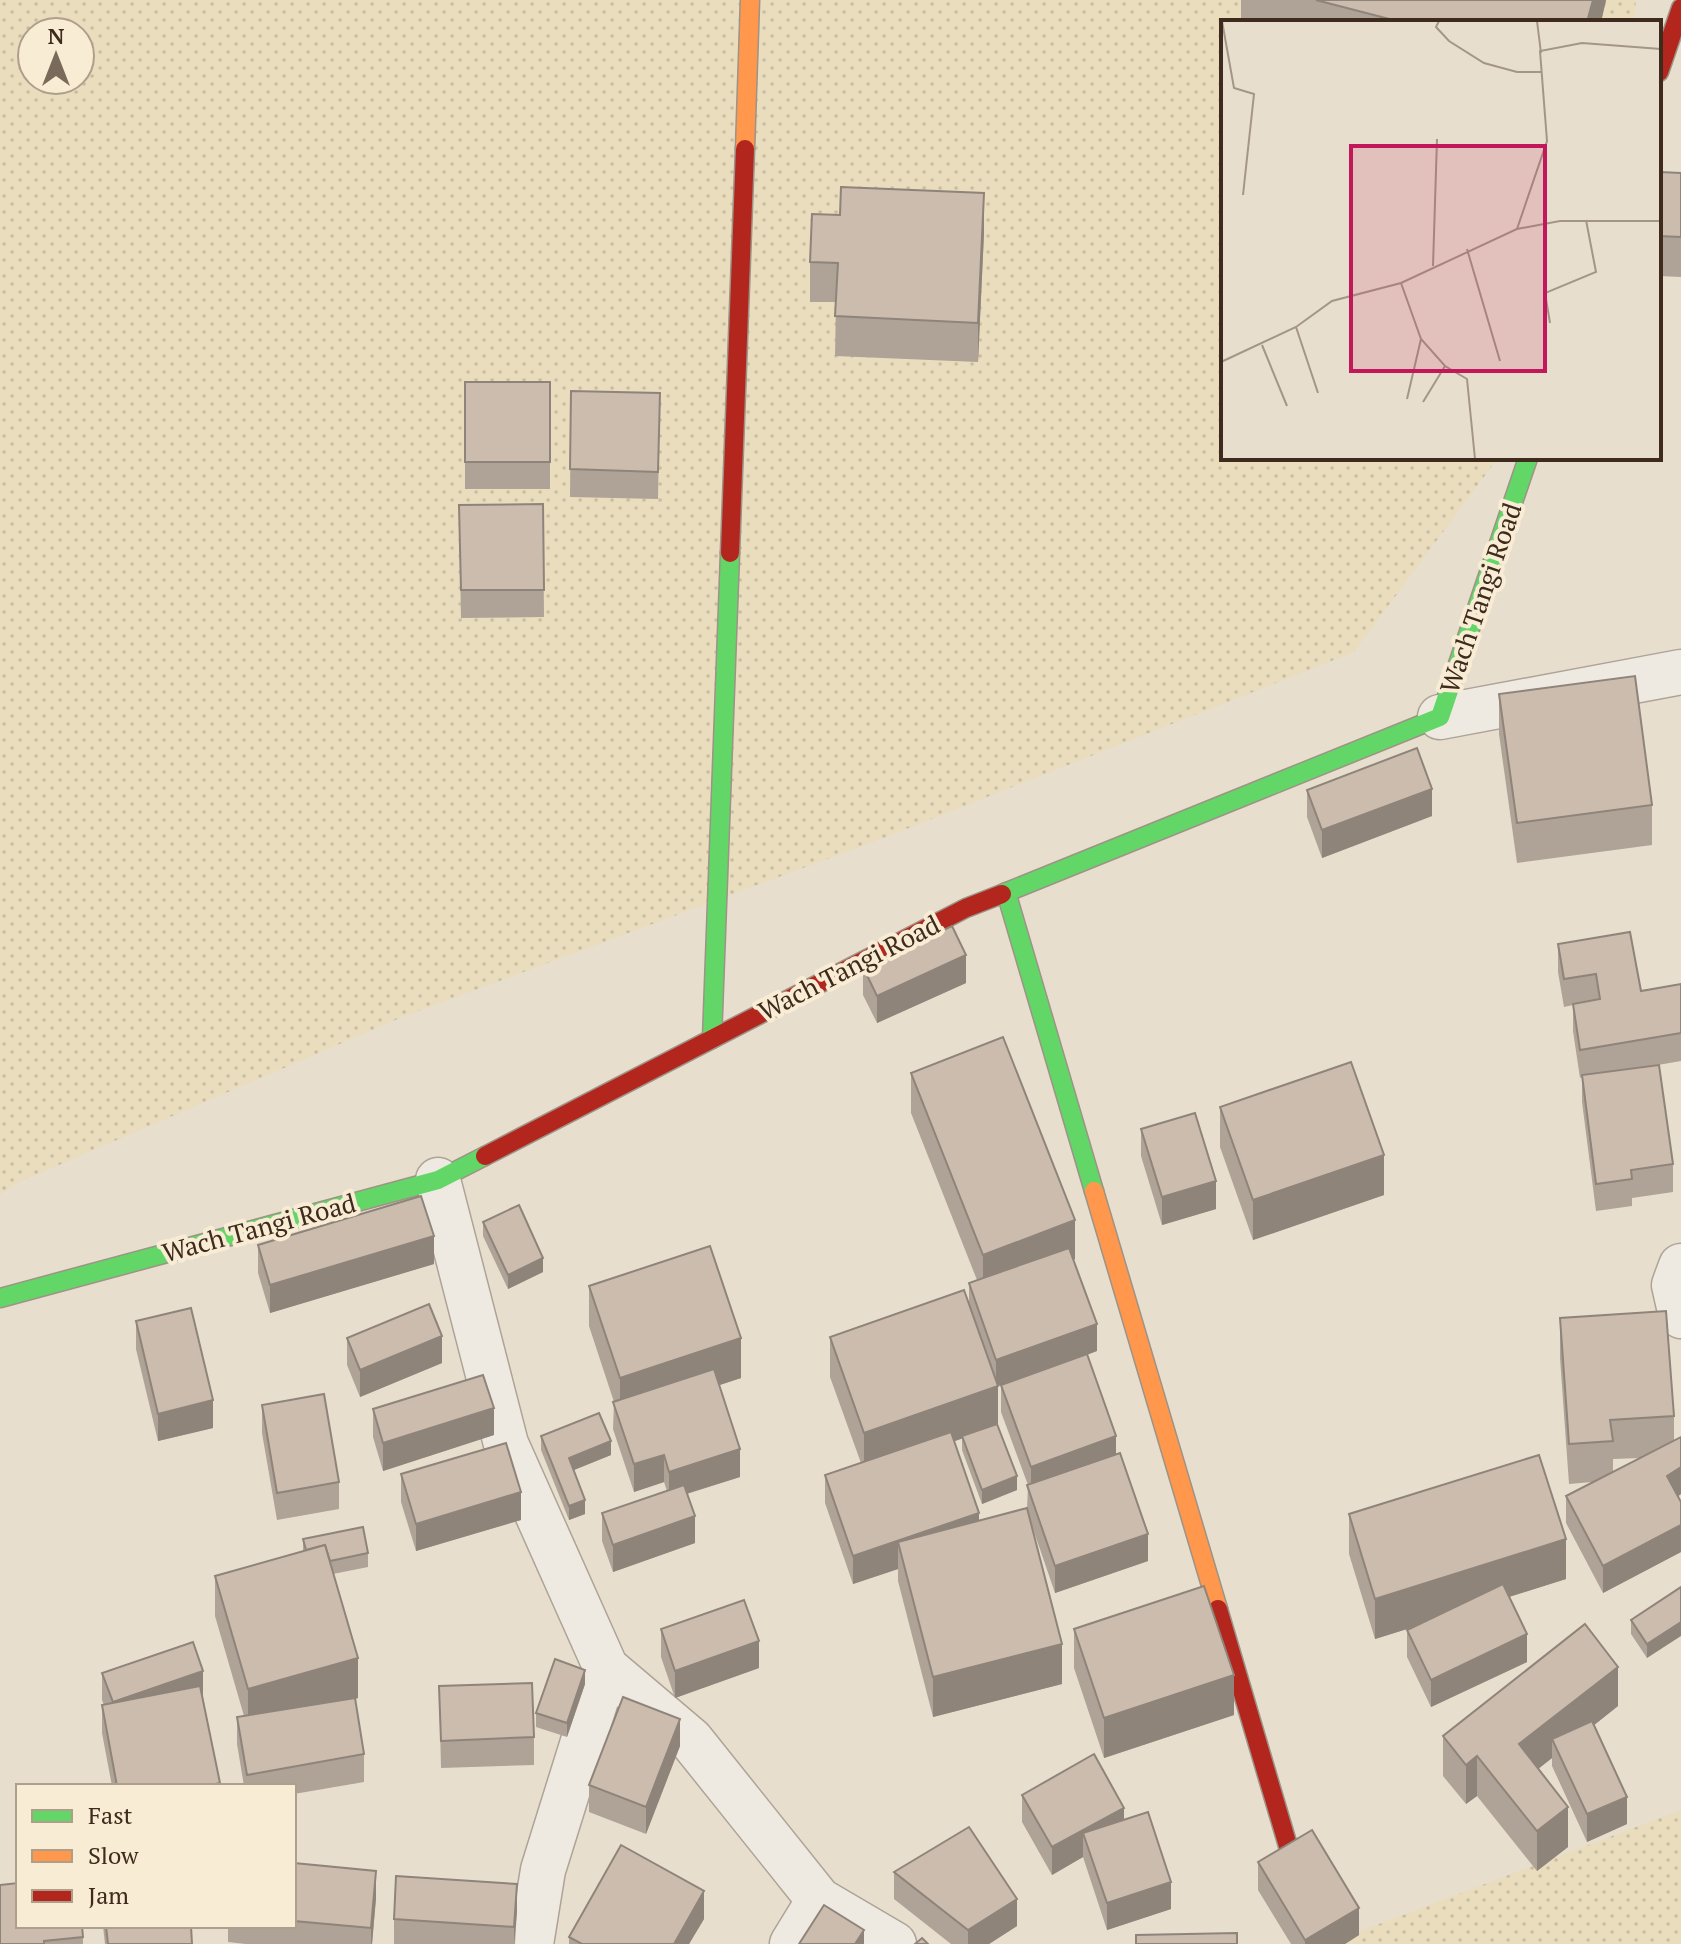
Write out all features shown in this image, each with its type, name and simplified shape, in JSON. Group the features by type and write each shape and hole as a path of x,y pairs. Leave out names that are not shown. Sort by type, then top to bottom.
{"street":[{"path":"712,1039 750,0"},
{"path":"1661,66 1681,8"},
{"name":"Wach Tangi Road","path":"0,1298 438,1180 966,908 1440,717 1527,460"},
{"path":"1440,717 1681,672"},
{"path":"1006,892 1291,1856"},
{"path":"438,1180 506,1444 606,1668 691,1740 819,1900 894,1944"},
{"path":"1681,1266 1674,1285 1681,1316"},
{"path":"531,1944 543,1870 606,1668"},
{"path":"792,1944 819,1900"}],"shaded area":[{"path":"0,0 1636,0 1634,20 1221,20 1221,460 1497,460 1354,652 881,839 400,1018 17,1183 0,1195"},
{"path":"1681,1810 1681,1944 1326,1944"}],"building":[{"path":"1316,0 1593,0 1588,20 1393,20"},
{"path":"1661,172 1681,173 1681,237 1661,236"},
{"path":"841,187 984,193 978,323 835,316 838,263 810,262 812,214 840,215"},
{"path":"465,382 550,382 550,462 465,462"},
{"path":"571,391 660,393 658,472 570,469"},
{"path":"543,504 544,590 461,590 459,505"},
{"path":"1635,676 1652,805 1517,823 1499,694"},
{"path":"1417,748 1432,789 1322,830 1307,790"},
{"path":"952,926 966,955 877,996 863,967"},
{"path":"1630,932 1641,991 1681,984 1681,1033 1580,1050 1573,1004 1600,999 1596,974 1564,979 1558,944"},
{"path":"1003,1037 1075,1220 983,1255 911,1073"},
{"path":"1351,1062 1384,1155 1253,1200 1220,1107"},
{"path":"1659,1065 1673,1164 1631,1170 1632,1179 1596,1184 1582,1075"},
{"path":"1195,1113 1216,1181 1162,1197 1141,1129"},
{"path":"421,1196 434,1236 270,1285 258,1245"},
{"path":"519,1205 543,1258 508,1275 483,1222"},
{"path":"710,1246 741,1338 620,1378 589,1286"},
{"path":"1069,1248 1097,1324 996,1360 969,1283"},
{"path":"964,1290 998,1386 864,1433 830,1337"},
{"path":"429,1304 442,1336 360,1370 347,1338"},
{"path":"191,1308 213,1400 158,1414 136,1321"},
{"path":"1666,1311 1674,1416 1610,1420 1613,1441 1569,1444 1560,1318"},
{"path":"1087,1354 1116,1436 1031,1467 1001,1385"},
{"path":"714,1369 740,1449 669,1472 664,1455 634,1464 613,1402"},
{"path":"483,1375 494,1408 383,1443 373,1409"},
{"path":"324,1394 339,1482 277,1493 262,1405"},
{"path":"599,1413 611,1441 569,1458 585,1500 569,1506 541,1436"},
{"path":"997,1424 1017,1476 982,1490 962,1436"},
{"path":"951,1432 979,1513 853,1556 825,1475"},
{"path":"1681,1437 1681,1467 1667,1476 1681,1502 1681,1525 1603,1566 1566,1496"},
{"path":"506,1443 521,1492 416,1524 401,1474"},
{"path":"1120,1453 1148,1534 1055,1566 1027,1485"},
{"path":"1539,1455 1566,1539 1375,1599 1349,1514"},
{"path":"684,1485 695,1516 613,1545 602,1513"},
{"path":"1027,1508 1062,1644 933,1677 898,1542"},
{"path":"363,1527 368,1553 330,1561 325,1545 306,1550 303,1539"},
{"path":"325,1545 358,1658 248,1689 215,1576"},
{"path":"1503,1584 1527,1634 1431,1680 1407,1630"},
{"path":"1204,1586 1234,1675 1104,1718 1074,1629"},
{"path":"1681,1587 1681,1622 1647,1644 1631,1620"},
{"path":"744,1600 759,1641 675,1671 661,1629"},
{"path":"1585,1624 1618,1667 1519,1744 1568,1807 1537,1831 1477,1756 1466,1765 1443,1736"},
{"path":"193,1642 203,1671 113,1702 102,1673"},
{"path":"555,1659 585,1670 567,1723 536,1713"},
{"path":"532,1683 534,1737 441,1741 439,1686"},
{"path":"200,1686 220,1783 117,1784 102,1705"},
{"path":"623,1697 680,1719 646,1807 589,1785"},
{"path":"355,1698 364,1754 247,1775 237,1717"},
{"path":"1592,1721 1627,1797 1587,1814 1552,1739"},
{"path":"1094,1754 1124,1808 1052,1847 1022,1795"},
{"path":"1148,1812 1171,1882 1107,1903 1083,1833"},
{"path":"969,1827 1017,1899 968,1930 894,1872"},
{"path":"1312,1830 1359,1908 1305,1940 1258,1862"},
{"path":"621,1845 704,1891 674,1944 582,1944 569,1937"},
{"path":"296,1863 376,1871 371,1928 296,1921"},
{"path":"396,1876 517,1884 514,1927 394,1919"},
{"path":"16,1883 16,1928 82,1928 83,1937 44,1941 44,1944 0,1944 0,1885"},
{"path":"824,1905 864,1930 855,1944 799,1944"},
{"path":"106,1928 191,1928 192,1944 108,1944"},
{"path":"1237,1933 1237,1944 1136,1944 1136,1935"}],"traffic: fast":[{"path":"1002,894 1440,717 1527,460"},
{"path":"712,1039 730,553"},
{"path":"1006,892 1094,1191"},
{"path":"0,1298 438,1180 485,1156"}],"traffic: slow":[{"path":"745,149 750,0"},
{"path":"1094,1191 1218,1609"}],"traffic: jam":[{"path":"1661,66 1681,8"},
{"path":"730,553 745,149"},
{"path":"485,1156 966,908 1002,894"},
{"path":"1218,1609 1291,1856"}]}
